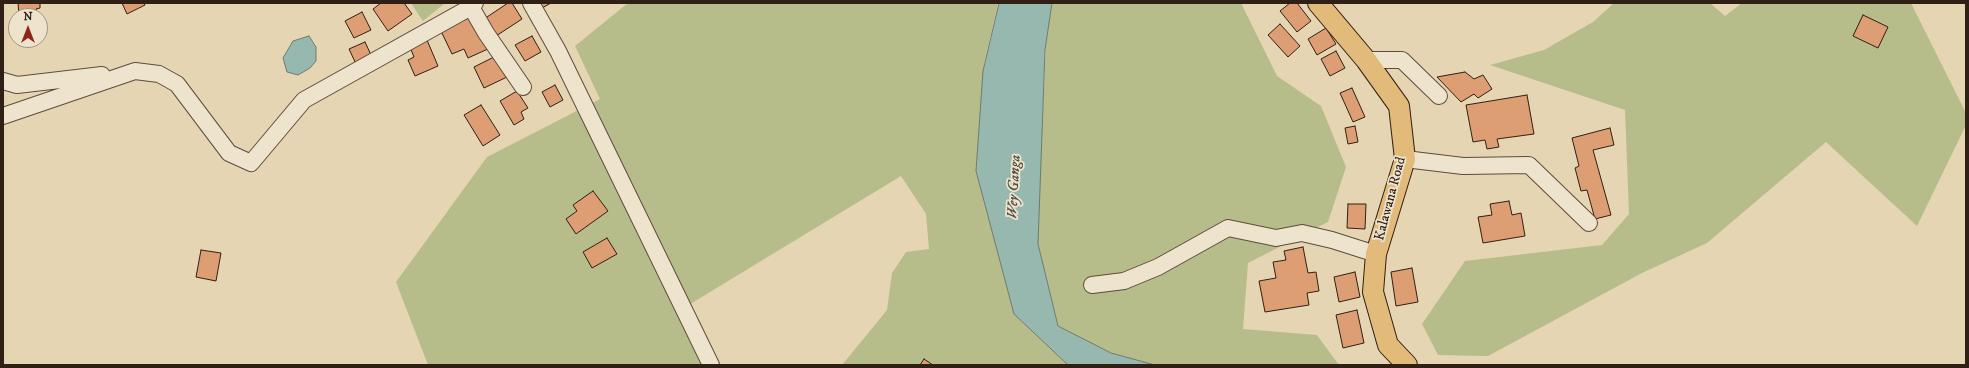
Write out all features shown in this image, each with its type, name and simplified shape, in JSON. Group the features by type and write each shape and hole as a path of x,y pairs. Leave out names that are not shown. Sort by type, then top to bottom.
{"main road":[{"name":"Kalawana Road","path":"1318,3 1366,60 1399,106 1405,159 1376,254 1373,292 1388,345 1407,365"}],"street":[{"path":"531,3 558,51 711,365"},
{"path":"3,81 17,85 135,71 159,74 177,84 229,153 251,164 304,100 473,5 486,33 523,87"},
{"path":"1366,60 1402,60 1439,96"},
{"path":"3,116 135,71"},
{"path":"1405,159 1463,166 1528,165 1589,223"},
{"path":"1092,285 1124,281 1158,267 1228,228 1276,238 1302,233 1332,240 1376,254"}],"green space":[{"path":"411,3 445,3 423,21"},
{"path":"628,3 998,3 984,64 976,171 1014,314 1068,365 842,365 887,310 892,273 906,252 929,249 926,214 901,176 687,306 712,365 428,365 396,282 487,157 600,99 575,46"},
{"path":"1052,3 1241,3 1277,76 1321,106 1346,167 1328,222 1248,263 1243,329 1317,335 1339,365 1155,365 1111,353 1058,326 1037,240 1046,44"},
{"path":"1614,3 1710,3 1725,16 1742,3 1911,3 1966,113 1966,125 1917,226 1826,142 1707,243 1642,273 1488,356 1438,355 1422,324 1465,261 1602,245 1629,214 1625,110 1490,65 1544,50 1593,22"}],"water":[{"name":"Wey Ganga","path":"999,3 1052,3 1045,50 1038,244 1058,326 1111,353 1155,365 1068,365 1014,314 976,171 983,71"},
{"path":"309,36 316,47 316,61 310,68 298,75 287,72 283,58 293,41"}],"building":[{"path":"18,3 40,3 40,8 18,8"},
{"path":"122,3 144,3 145,5 127,14"},
{"path":"381,3 404,3 412,14 388,31 373,9"},
{"path":"508,3 512,3 522,19 496,36 484,19"},
{"path":"539,3 551,3 542,8"},
{"path":"1290,3 1297,3 1311,21 1297,32 1280,11"},
{"path":"362,12 371,30 354,38 345,21"},
{"path":"475,15 490,48 468,58 464,49 452,54 441,31"},
{"path":"1863,15 1888,27 1878,48 1853,36"},
{"path":"1280,24 1300,46 1288,57 1268,35"},
{"path":"1326,28 1336,44 1317,55 1308,39"},
{"path":"532,36 541,52 525,61 515,45"},
{"path":"427,40 438,66 415,76 408,60 414,57 410,47"},
{"path":"365,42 372,57 356,64 349,49"},
{"path":"1336,51 1345,68 1330,76 1321,59"},
{"path":"496,56 507,77 484,88 474,67"},
{"path":"1465,72 1474,79 1483,75 1492,89 1478,98 1474,94 1461,102 1437,77"},
{"path":"555,85 563,100 550,107 542,92"},
{"path":"1352,88 1365,117 1353,122 1340,93"},
{"path":"517,91 528,108 521,112 524,119 514,125 500,101"},
{"path":"1527,95 1534,134 1497,139 1499,147 1487,149 1485,140 1473,142 1466,105"},
{"path":"481,105 500,135 483,146 464,115"},
{"path":"1355,126 1358,142 1348,144 1345,128"},
{"path":"1610,128 1614,145 1593,150 1611,215 1595,219 1587,190 1581,191 1575,168 1579,166 1572,138"},
{"path":"593,191 608,211 576,234 566,219 577,211 573,205"},
{"path":"1509,201 1512,215 1521,213 1525,236 1483,243 1478,217 1492,215 1490,204"},
{"path":"1348,204 1366,204 1365,229 1347,228"},
{"path":"607,238 617,254 592,268 583,252"},
{"path":"1303,247 1308,273 1316,272 1319,291 1307,293 1309,305 1265,312 1259,281 1276,278 1273,262 1286,260 1284,251"},
{"path":"201,250 221,253 216,281 196,277"},
{"path":"1412,268 1418,302 1396,306 1391,272"},
{"path":"1355,272 1360,297 1339,302 1334,277"},
{"path":"1357,310 1364,343 1343,348 1336,315"},
{"path":"924,359 933,365 920,365"}]}
